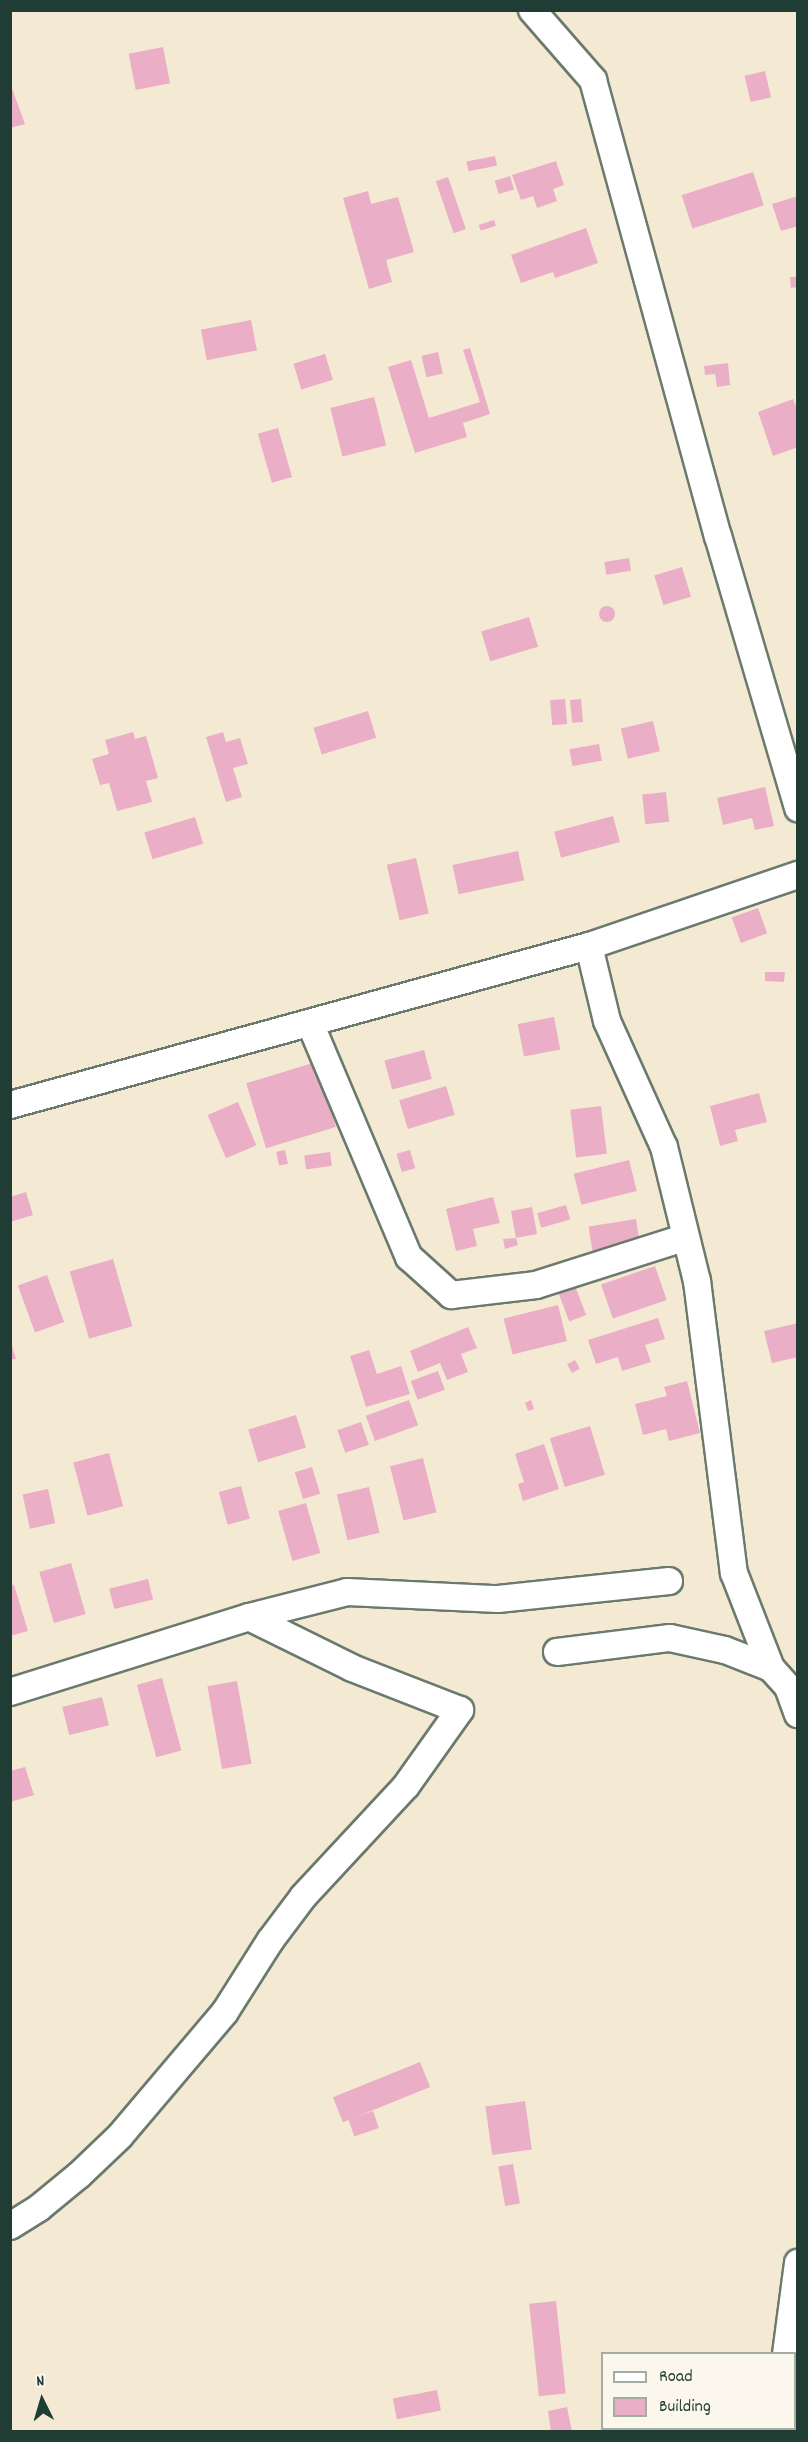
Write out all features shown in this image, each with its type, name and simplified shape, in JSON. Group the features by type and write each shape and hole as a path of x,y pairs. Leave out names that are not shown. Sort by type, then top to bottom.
{"street":[{"path":"532,10 593,80 718,536 798,808"},
{"path":"10,1105 589,946 798,875"},
{"path":"589,946 608,1021 664,1147 686,1237 707,1345 712,1412 734,1573 771,1668 788,1687 798,1714"},
{"path":"310,1023 409,1257 451,1296 536,1285 686,1237"},
{"path":"10,1692 249,1617 347,1592 498,1599 669,1581"},
{"path":"10,2226 39,2208 79,2175 128,2127 225,2012 270,1941 303,1897 405,1786 460,1710 352,1668 249,1617"},
{"path":"557,1652 670,1638 724,1650 771,1668"},
{"path":"786,2352 798,2263"}],"building":[{"path":"163,47 170,83 136,90 129,54"},
{"path":"765,71 771,97 751,102 745,76"},
{"path":"10,83 25,124 10,128"},
{"path":"495,156 497,166 468,171 467,162"},
{"path":"556,161 564,185 553,189 557,201 537,208 533,196 521,200 512,175"},
{"path":"753,172 764,205 692,228 682,195"},
{"path":"510,176 514,189 499,194 495,181"},
{"path":"448,177 466,229 454,233 436,181"},
{"path":"368,191 371,204 398,197 414,252 386,260 392,282 369,289 343,198"},
{"path":"798,196 798,226 781,231 772,204"},
{"path":"494,220 496,226 481,231 479,225"},
{"path":"586,228 598,263 555,278 553,272 521,283 511,255"},
{"path":"790,277 798,277 798,287 791,288"},
{"path":"251,320 257,350 207,360 201,330"},
{"path":"470,348 490,414 463,423 467,437 415,453 388,367 411,360 429,418 480,402 463,350"},
{"path":"438,352 443,373 426,377 421,356"},
{"path":"325,354 333,380 301,389 293,364"},
{"path":"728,363 730,385 717,387 715,374 705,375 704,366"},
{"path":"374,397 386,446 342,456 330,408"},
{"path":"793,399 798,411 798,447 773,456 758,412"},
{"path":"278,428 292,477 272,483 258,434"},
{"path":"629,558 631,571 606,575 604,562"},
{"path":"682,567 691,597 663,605 654,575"},
{"path":"607,606 613,608 615,614 613,620 607,622 601,620 599,614 601,608"},
{"path":"529,617 538,647 490,661 481,632"},
{"path":"565,699 567,724 552,725 550,700"},
{"path":"581,699 583,722 572,723 570,700"},
{"path":"368,711 376,738 322,754 313,728"},
{"path":"653,721 660,751 628,759 621,728"},
{"path":"133,732 135,739 146,736 158,778 146,781 152,802 117,811 109,783 100,785 92,759 109,754 105,740"},
{"path":"223,732 226,742 240,738 248,764 233,768 242,797 226,802 206,737"},
{"path":"599,744 602,761 572,766 569,749"},
{"path":"765,787 774,826 755,830 752,818 723,825 717,798"},
{"path":"666,792 669,822 645,824 642,795"},
{"path":"613,816 620,842 561,858 554,832"},
{"path":"195,817 203,844 153,859 144,832"},
{"path":"518,851 524,880 459,894 452,865"},
{"path":"416,858 429,914 400,920 387,865"},
{"path":"758,908 767,933 741,943 732,918"},
{"path":"765,972 785,972 784,982 765,981"},
{"path":"554,1017 560,1049 524,1056 518,1024"},
{"path":"424,1050 432,1079 392,1090 384,1061"},
{"path":"316,1062 336,1127 266,1148 246,1083"},
{"path":"446,1086 455,1115 408,1129 399,1100"},
{"path":"759,1093 767,1122 735,1130 738,1141 720,1146 710,1106"},
{"path":"238,1102 256,1145 226,1158 208,1115"},
{"path":"601,1106 607,1154 576,1157 570,1110"},
{"path":"285,1150 288,1164 279,1166 276,1152"},
{"path":"410,1150 415,1168 402,1172 397,1154"},
{"path":"330,1152 332,1166 306,1169 304,1156"},
{"path":"629,1160 637,1191 581,1205 574,1174"},
{"path":"26,1192 33,1215 10,1222 10,1197"},
{"path":"493,1197 500,1223 473,1229 477,1246 456,1251 446,1209"},
{"path":"566,1205 570,1219 541,1228 537,1213"},
{"path":"532,1207 537,1234 516,1238 511,1211"},
{"path":"636,1219 641,1249 593,1256 589,1227"},
{"path":"516,1238 518,1245 505,1249 503,1239"},
{"path":"113,1259 132,1326 89,1339 70,1271"},
{"path":"655,1266 667,1300 613,1319 601,1285"},
{"path":"47,1275 64,1322 35,1333 18,1286"},
{"path":"575,1286 586,1315 569,1321 558,1292"},
{"path":"558,1305 567,1341 513,1354 504,1319"},
{"path":"658,1318 665,1339 645,1345 651,1362 622,1371 618,1357 596,1364 588,1340"},
{"path":"798,1323 798,1357 772,1363 764,1331"},
{"path":"468,1327 477,1348 461,1354 468,1372 447,1380 440,1363 418,1372 410,1351"},
{"path":"10,1339 16,1359 10,1360"},
{"path":"369,1350 377,1374 401,1366 410,1394 366,1407 350,1356"},
{"path":"575,1360 580,1369 572,1373 567,1364"},
{"path":"438,1371 445,1390 418,1400 411,1381"},
{"path":"687,1381 700,1433 669,1441 666,1429 643,1435 635,1404 667,1396 664,1387"},
{"path":"409,1400 418,1425 375,1441 366,1416"},
{"path":"531,1400 534,1409 528,1411 525,1403"},
{"path":"296,1415 306,1448 258,1462 248,1430"},
{"path":"361,1422 369,1445 345,1453 337,1430"},
{"path":"590,1426 605,1475 565,1487 550,1438"},
{"path":"544,1444 559,1489 523,1501 518,1484 524,1482 515,1454"},
{"path":"109,1453 123,1506 87,1516 73,1463"},
{"path":"423,1458 437,1512 404,1521 390,1466"},
{"path":"312,1467 320,1494 303,1499 295,1472"},
{"path":"241,1486 250,1519 228,1525 219,1492"},
{"path":"369,1487 380,1533 347,1540 337,1494"},
{"path":"48,1489 55,1523 30,1529 23,1494"},
{"path":"306,1503 320,1553 292,1561 278,1511"},
{"path":"71,1563 86,1614 54,1623 39,1572"},
{"path":"148,1579 153,1599 114,1609 109,1589"},
{"path":"14,1585 28,1631 10,1636 10,1586"},
{"path":"162,1678 181,1750 156,1757 137,1685"},
{"path":"237,1681 252,1764 222,1769 207,1686"},
{"path":"102,1697 109,1725 69,1735 62,1707"},
{"path":"25,1767 34,1795 10,1802 10,1771"},
{"path":"420,2062 430,2087 343,2122 333,2097"},
{"path":"525,2101 532,2150 492,2155 485,2107"},
{"path":"373,2111 379,2128 354,2136 348,2119"},
{"path":"513,2164 520,2203 505,2206 498,2167"},
{"path":"556,2301 566,2393 539,2396 529,2304"},
{"path":"437,2390 441,2411 397,2419 393,2399"},
{"path":"567,2407 572,2432 551,2432 548,2411"}]}
